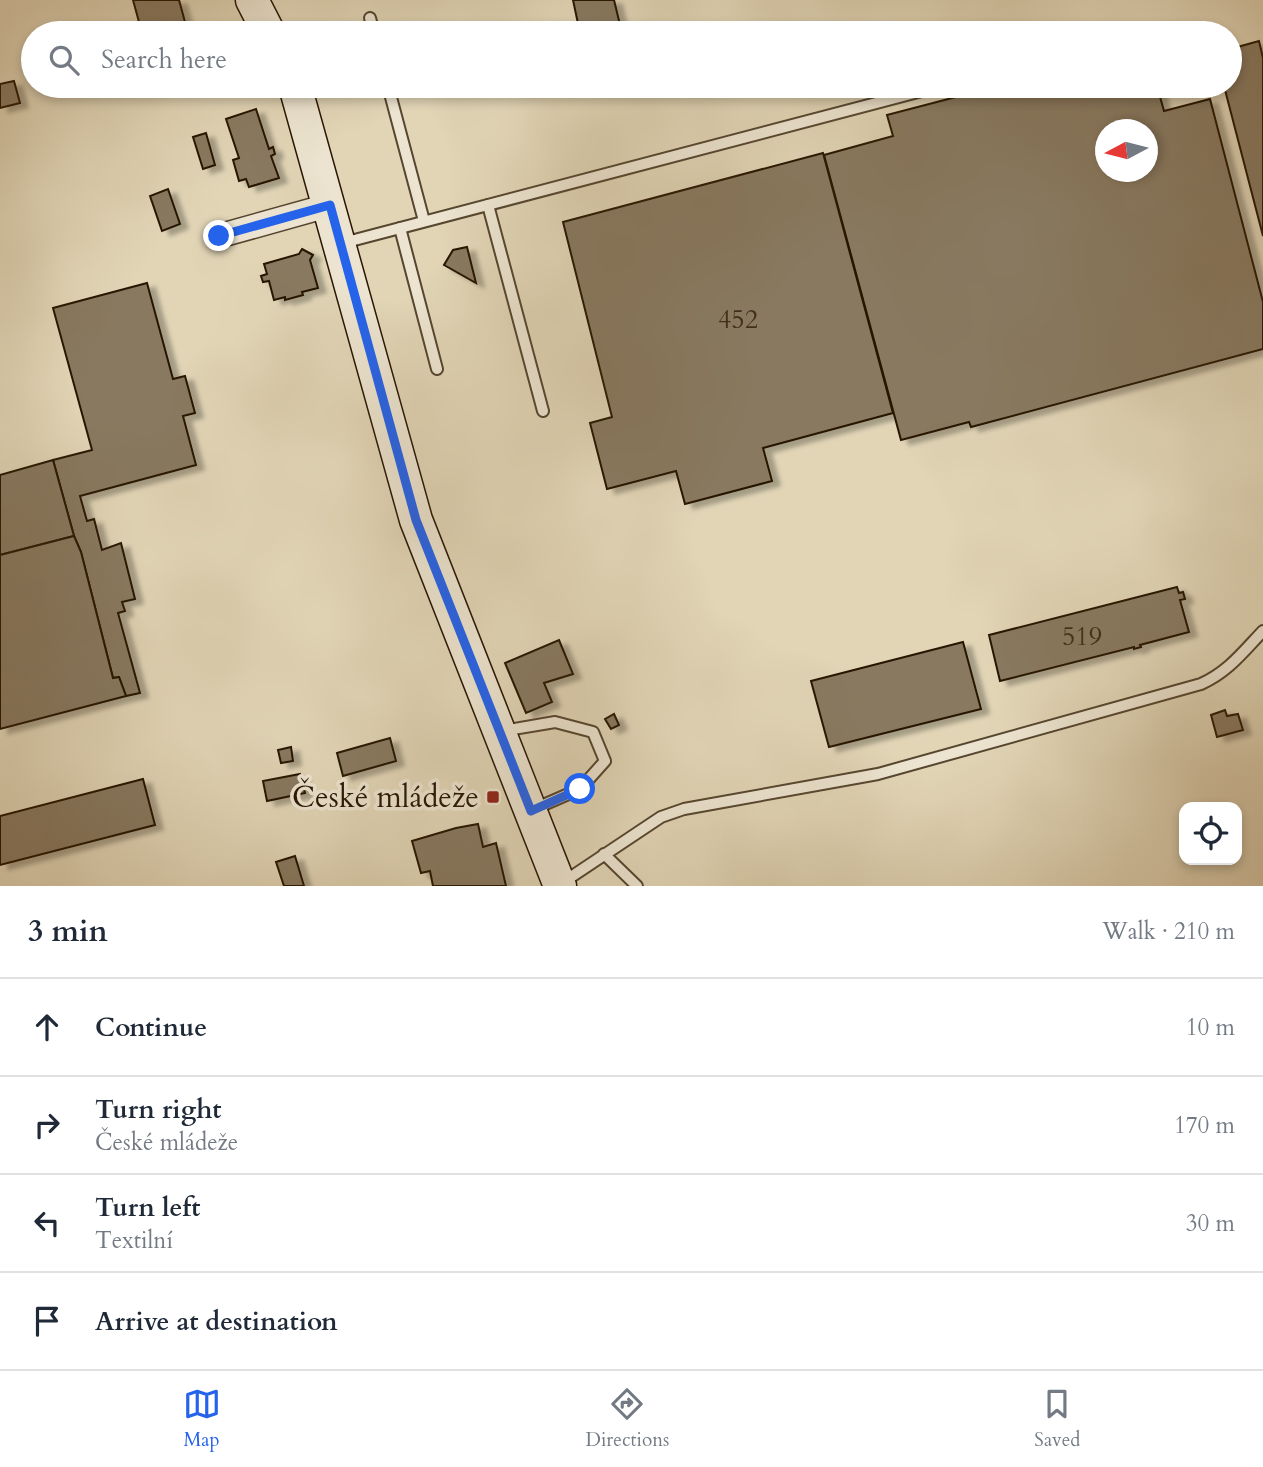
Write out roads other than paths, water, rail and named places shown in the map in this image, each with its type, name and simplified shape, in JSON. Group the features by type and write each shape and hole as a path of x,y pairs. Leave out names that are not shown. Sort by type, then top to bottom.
{"street":[{"path":"252,0 263,21"},
{"path":"299,98 416,520 560,885"},
{"path":"219,236 330,205"}],"lane":[{"path":"391,98 424,221"},
{"path":"340,243 895,98"},
{"path":"488,205 543,411"},
{"path":"400,228 437,369"},
{"path":"560,885 662,817 684,809 878,774 1201,684 1218,677 1230,667 1263,631"},
{"path":"500,731 555,722 593,732 605,761 580,789 531,811"},
{"path":"604,854 637,886"}],"place":[{"name":"České mládeže","path":"493,797"}]}
